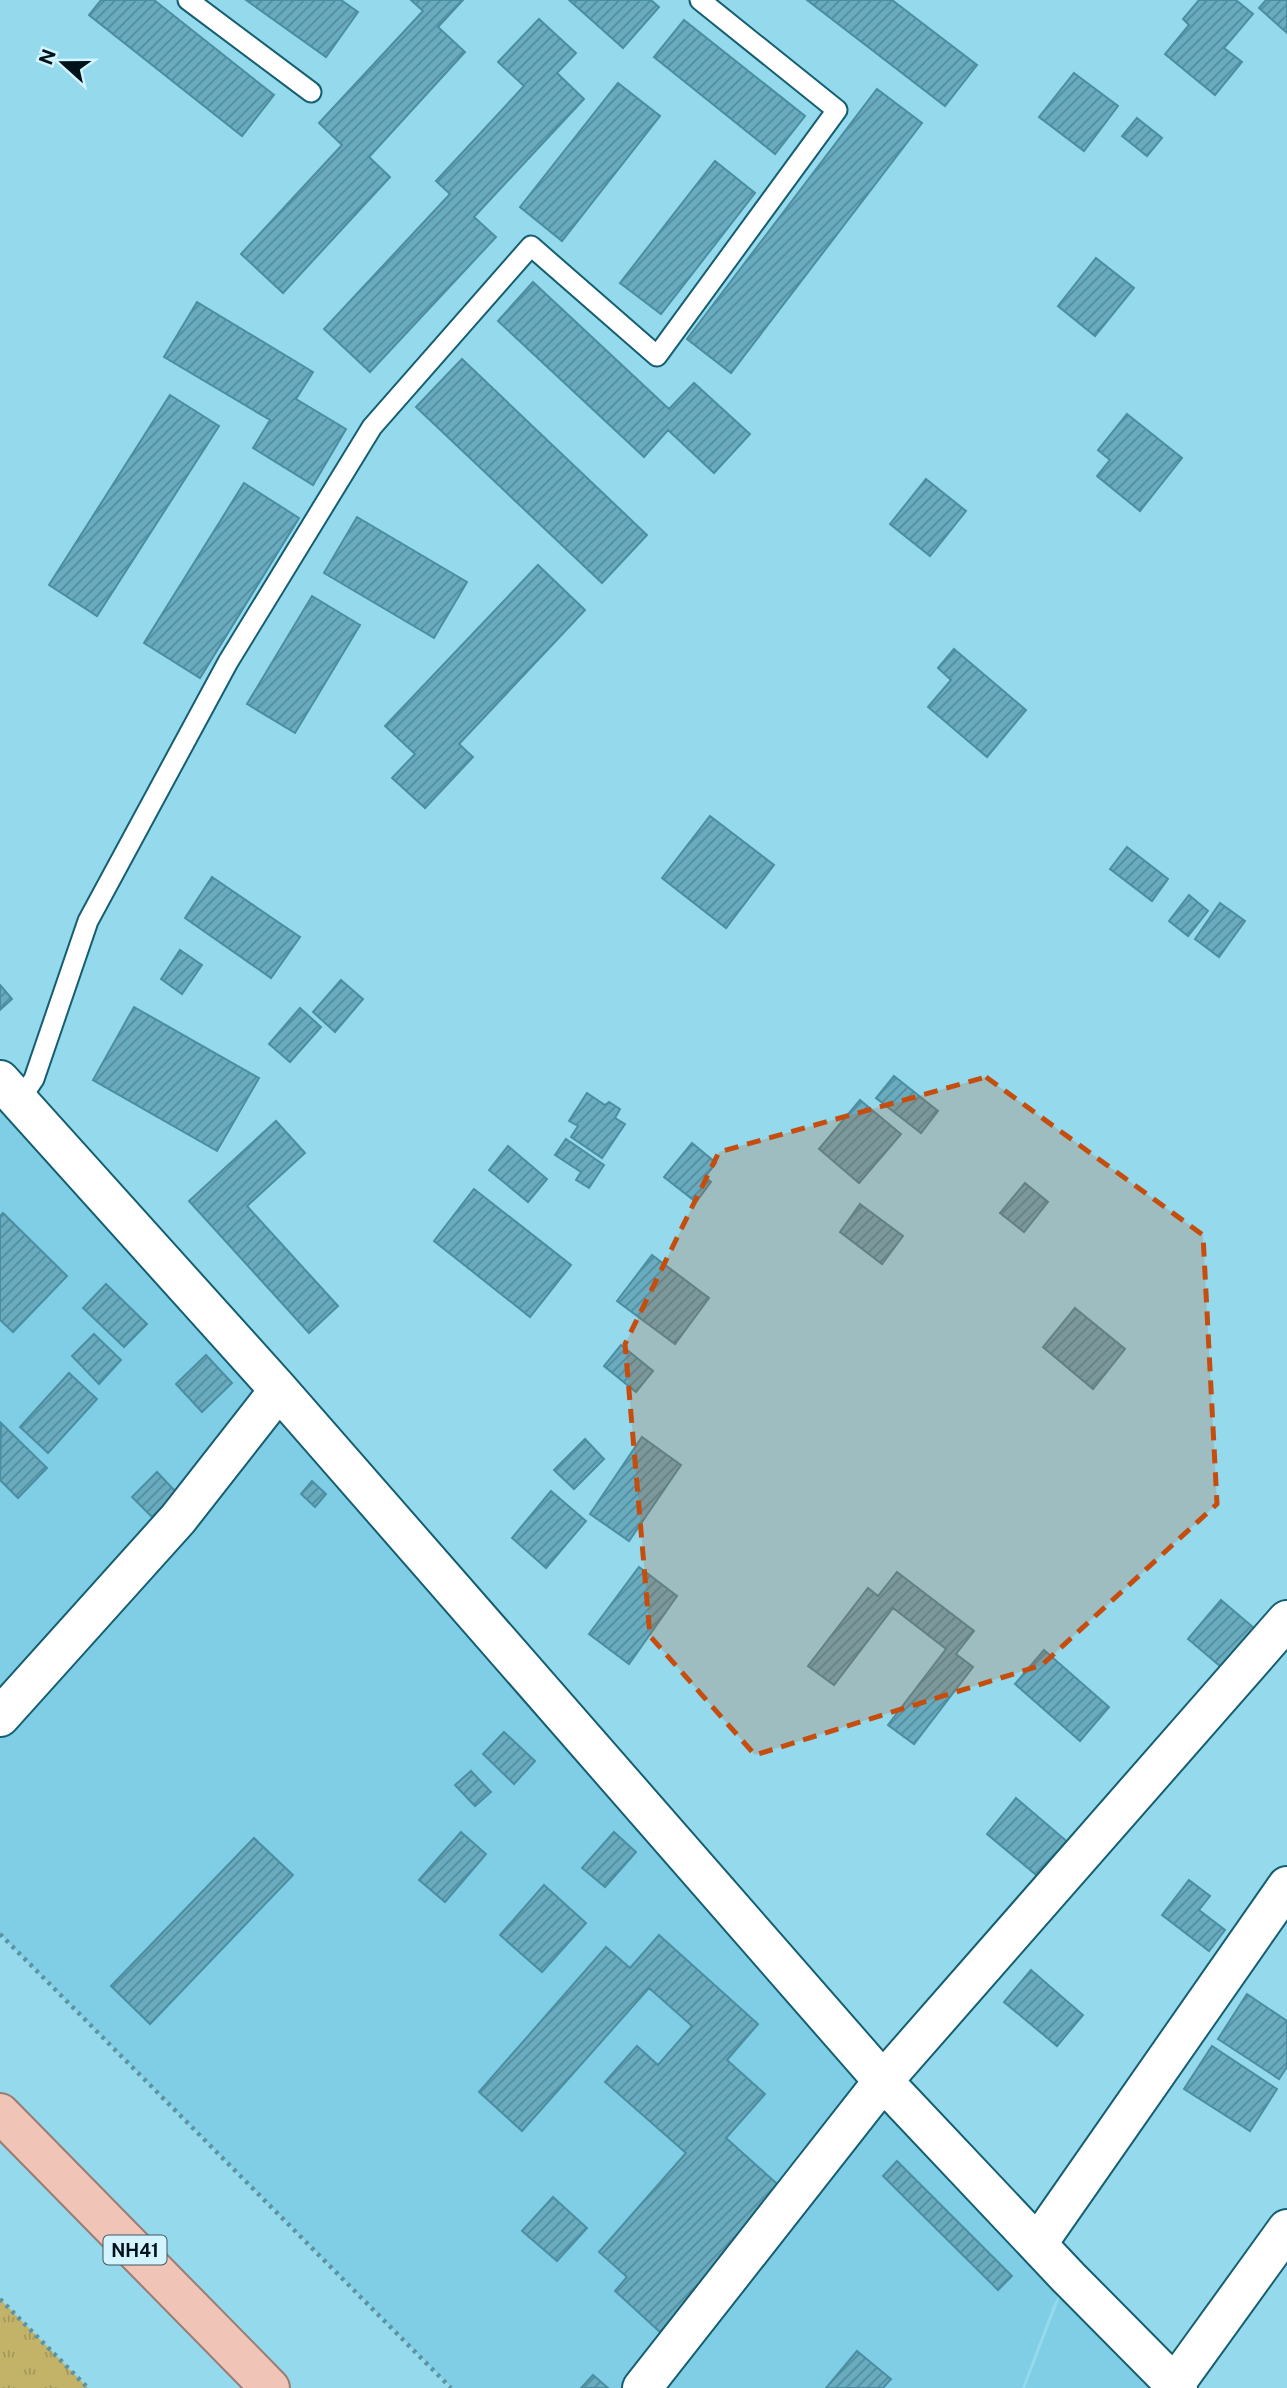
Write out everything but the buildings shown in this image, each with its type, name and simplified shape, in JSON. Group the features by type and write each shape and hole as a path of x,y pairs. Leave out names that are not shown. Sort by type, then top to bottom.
{"highway":[{"name":"NH41","path":"0,2113 270,2388"}],"street":[{"path":"9,1091 279,1390 883,2081 1176,2386 1287,2230"},
{"path":"0,1717 178,1520 279,1390"},
{"path":"642,2388 883,2081 1287,1620"},
{"path":"1038,2243 1287,1886"}],"lane":[{"path":"188,0 311,92"},
{"path":"9,1091 34,1079 88,921 229,662 372,427 531,246 657,356 836,110 700,0"}],"path":[{"path":"0,1934 451,2388"},
{"path":"0,2299 88,2388"}],"highlighted area":[{"path":"986,1077 1203,1235 1217,1504 1042,1665 755,1755 650,1636 625,1344 719,1152"}],"shaded area":[{"path":"0,1080 1178,2388 1025,2388 1065,2284 1053,2306 1022,2388 452,2388 0,1934"}],"green space":[{"path":"0,2299 88,2388 0,2388"}]}
